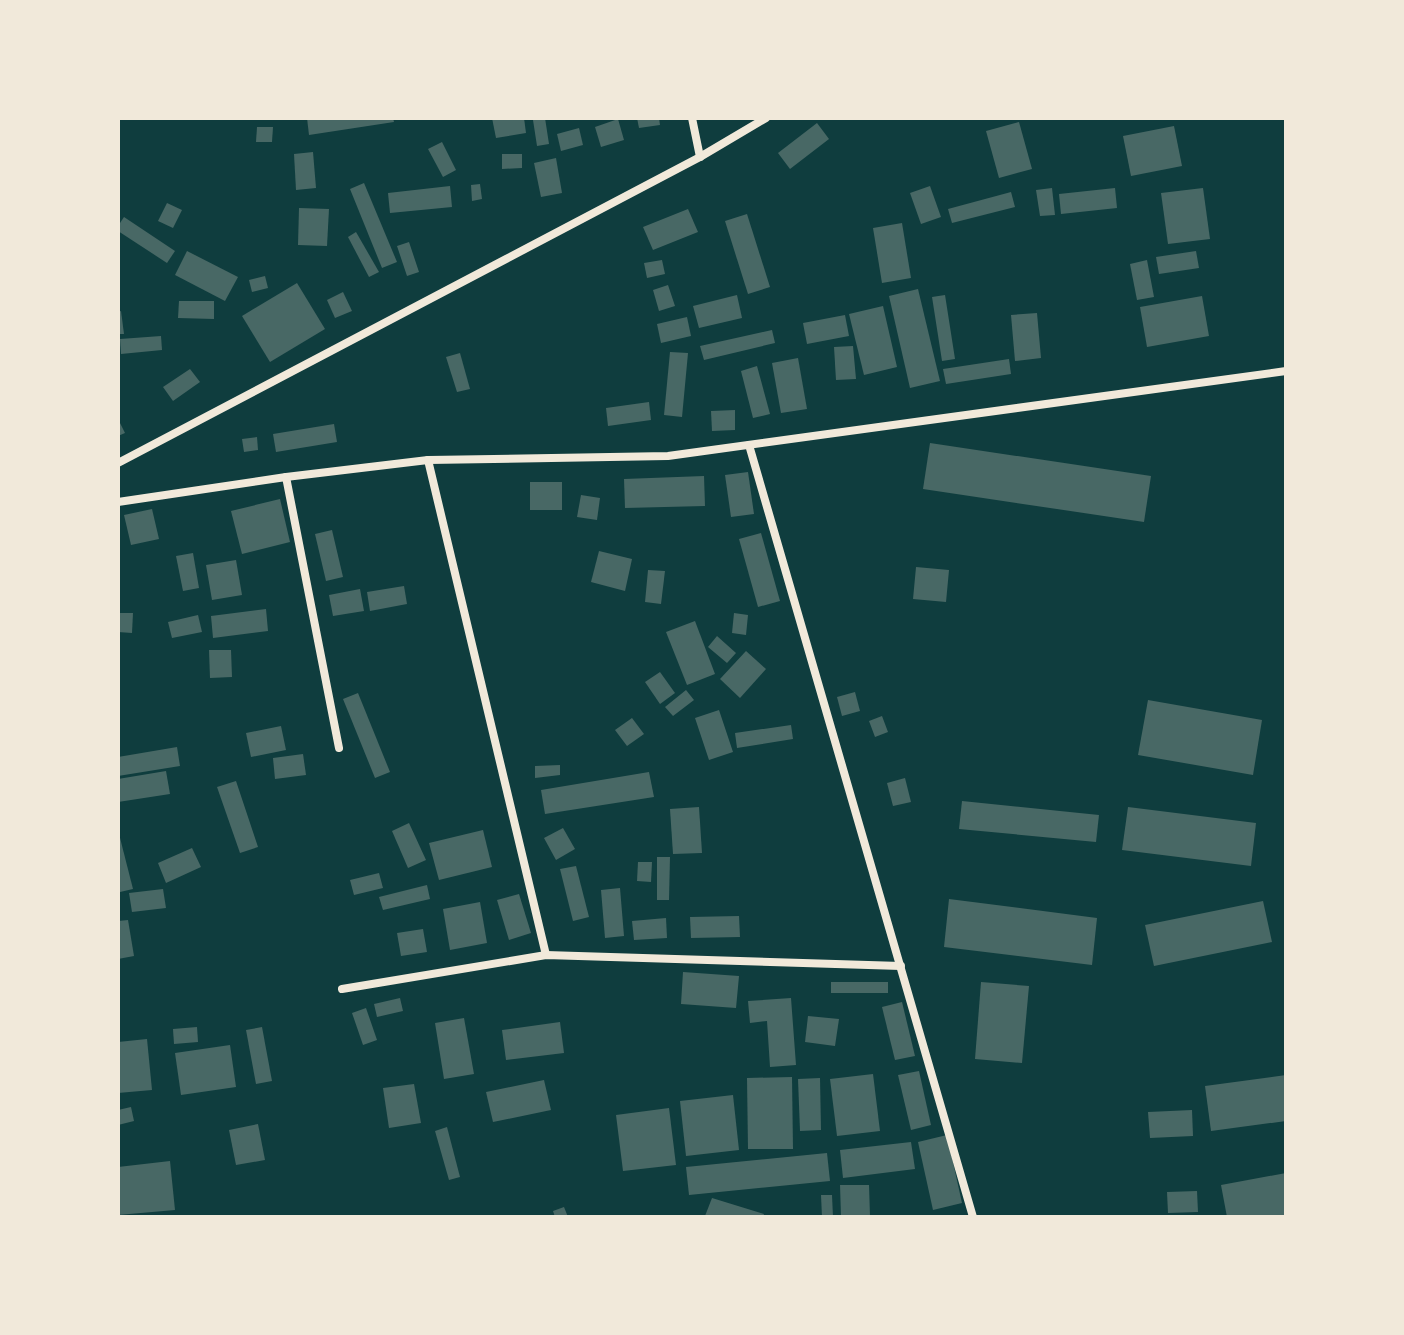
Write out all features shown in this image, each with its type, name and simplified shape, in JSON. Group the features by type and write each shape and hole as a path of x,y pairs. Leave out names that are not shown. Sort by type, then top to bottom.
{"street":[{"path":"692,118 700,157"},
{"path":"118,463 700,157 766,118"},
{"path":"118,502 428,460 668,456 1286,371"},
{"path":"749,445 973,1217"},
{"path":"428,460 546,955"},
{"path":"286,477 339,748"},
{"path":"342,989 546,955 901,966"}],"building":[{"path":"307,118 393,118 394,122 309,135"},
{"path":"492,118 524,118 526,133 496,138"},
{"path":"545,118 549,144 537,146 533,120"},
{"path":"637,118 659,118 660,125 639,128"},
{"path":"618,119 624,140 601,147 595,127"},
{"path":"1019,122 1032,169 999,178 986,131"},
{"path":"817,123 829,139 790,169 778,153"},
{"path":"1174,126 1182,166 1131,176 1123,136"},
{"path":"257,127 273,127 272,142 256,142"},
{"path":"579,128 583,145 561,151 557,134"},
{"path":"442,142 456,170 443,177 428,149"},
{"path":"313,152 316,188 296,190 294,154"},
{"path":"502,154 522,154 522,168 502,169"},
{"path":"556,158 562,193 541,197 534,163"},
{"path":"364,183 397,262 382,268 350,189"},
{"path":"480,184 482,199 472,201 471,185"},
{"path":"450,186 452,207 390,213 388,193"},
{"path":"930,186 941,217 921,224 910,193"},
{"path":"1052,188 1055,215 1040,216 1036,190"},
{"path":"1115,188 1117,208 1061,214 1059,194"},
{"path":"1203,188 1210,239 1168,244 1161,193"},
{"path":"1011,192 1015,207 952,223 948,209"},
{"path":"167,203 182,210 173,228 158,221"},
{"path":"299,208 329,209 327,246 298,245"},
{"path":"688,209 698,232 653,250 643,227"},
{"path":"747,214 770,287 748,294 725,221"},
{"path":"124,217 175,251 167,263 118,231"},
{"path":"902,223 911,278 882,283 873,228"},
{"path":"356,232 379,272 369,277 348,237"},
{"path":"409,242 419,272 407,276 397,246"},
{"path":"187,251 238,277 225,301 175,275"},
{"path":"1196,251 1199,268 1159,274 1156,257"},
{"path":"662,260 665,274 647,278 644,263"},
{"path":"1147,260 1154,297 1137,300 1130,264"},
{"path":"265,276 268,288 252,292 249,280"},
{"path":"297,283 325,329 270,362 242,316"},
{"path":"668,285 675,306 659,311 653,290"},
{"path":"918,289 940,381 910,388 889,296"},
{"path":"343,292 352,311 335,318 327,300"},
{"path":"737,295 742,318 699,328 693,306"},
{"path":"945,295 955,359 942,361 932,297"},
{"path":"1202,296 1209,336 1147,347 1140,307"},
{"path":"179,301 214,301 214,319 178,318"},
{"path":"883,306 897,367 864,375 849,314"},
{"path":"121,311 124,334 118,334 118,312"},
{"path":"1037,313 1041,358 1015,361 1011,315"},
{"path":"845,315 849,336 807,344 803,323"},
{"path":"687,317 691,336 661,343 657,324"},
{"path":"772,330 775,343 704,360 700,346"},
{"path":"161,336 162,350 121,354 120,339"},
{"path":"853,346 856,379 836,380 834,347"},
{"path":"670,352 688,353 682,417 664,415"},
{"path":"460,353 470,389 457,392 446,357"},
{"path":"798,358 807,409 781,413 772,363"},
{"path":"1009,359 1011,374 946,384 943,369"},
{"path":"757,366 770,414 753,418 741,371"},
{"path":"190,369 200,382 173,401 163,387"},
{"path":"649,402 651,420 608,426 606,408"},
{"path":"735,410 735,430 712,431 711,411"},
{"path":"118,419 125,433 118,436"},
{"path":"334,424 337,442 276,452 273,434"},
{"path":"257,437 258,450 244,452 242,439"},
{"path":"930,443 1151,476 1144,522 923,489"},
{"path":"748,472 754,514 731,517 725,475"},
{"path":"704,476 705,506 625,508 624,479"},
{"path":"530,482 562,482 562,510 530,510"},
{"path":"581,495 600,498 597,520 577,517"},
{"path":"280,499 290,542 242,554 231,511"},
{"path":"152,509 159,539 131,545 124,515"},
{"path":"332,530 343,577 326,581 315,534"},
{"path":"761,533 780,601 758,607 739,539"},
{"path":"599,551 632,559 625,591 591,582"},
{"path":"193,553 199,588 183,591 176,556"},
{"path":"236,560 242,595 212,600 206,565"},
{"path":"916,567 949,570 946,602 913,599"},
{"path":"648,570 665,571 661,604 645,602"},
{"path":"404,586 407,604 370,611 367,592"},
{"path":"360,589 364,611 333,616 329,595"},
{"path":"266,609 268,631 213,638 211,616"},
{"path":"118,613 133,613 132,633 118,632"},
{"path":"734,613 748,615 746,635 732,633"},
{"path":"198,615 202,632 172,638 168,622"},
{"path":"695,621 715,674 687,685 666,632"},
{"path":"717,636 736,653 727,663 708,647"},
{"path":"209,650 231,650 232,677 210,678"},
{"path":"746,651 766,669 740,698 720,679"},
{"path":"660,672 675,693 660,704 645,682"},
{"path":"686,690 694,700 673,716 665,707"},
{"path":"855,692 860,711 842,716 837,697"},
{"path":"358,693 390,772 375,778 343,699"},
{"path":"1148,700 1262,720 1253,775 1138,755"},
{"path":"719,710 733,752 709,760 695,718"},
{"path":"882,716 888,732 875,737 869,721"},
{"path":"632,718 644,734 627,746 615,730"},
{"path":"791,725 793,739 737,748 735,733"},
{"path":"281,726 286,750 251,757 246,733"},
{"path":"177,747 180,766 118,776 118,757"},
{"path":"303,754 306,775 275,779 273,758"},
{"path":"560,765 560,775 535,778 535,766"},
{"path":"166,771 170,794 118,802 118,779"},
{"path":"649,772 654,797 545,814 541,790"},
{"path":"905,778 911,802 893,806 887,783"},
{"path":"236,781 258,847 240,853 217,787"},
{"path":"962,801 1099,815 1096,842 959,829"},
{"path":"699,807 702,853 673,854 670,809"},
{"path":"1128,807 1256,823 1251,866 1122,850"},
{"path":"409,823 426,860 408,868 392,831"},
{"path":"563,828 575,849 556,860 544,838"},
{"path":"118,830 133,889 120,892 118,884"},
{"path":"483,830 492,867 439,880 429,843"},
{"path":"192,848 201,867 166,883 158,863"},
{"path":"657,857 670,857 669,900 657,900"},
{"path":"638,862 652,862 651,882 637,881"},
{"path":"576,866 589,917 573,921 560,869"},
{"path":"379,873 383,888 354,895 350,880"},
{"path":"427,885 430,899 383,910 379,897"},
{"path":"620,888 624,936 605,938 601,890"},
{"path":"163,889 166,908 132,912 129,893"},
{"path":"519,894 531,933 509,940 497,900"},
{"path":"949,899 1097,918 1092,965 944,947"},
{"path":"1263,901 1272,942 1154,966 1145,925"},
{"path":"480,902 487,943 450,950 443,909"},
{"path":"739,916 740,937 691,938 690,917"},
{"path":"666,918 667,938 634,940 632,921"},
{"path":"128,920 134,956 118,959 118,921"},
{"path":"423,929 427,952 401,956 397,933"},
{"path":"683,972 739,976 736,1008 681,1004"},
{"path":"831,982 888,982 888,993 831,993"},
{"path":"981,982 1029,986 1022,1063 975,1059"},
{"path":"400,998 403,1011 377,1017 374,1004"},
{"path":"791,998 796,1065 770,1067 767,1021 750,1023 748,1001"},
{"path":"902,1002 915,1056 895,1060 882,1007"},
{"path":"366,1008 377,1040 363,1045 352,1013"},
{"path":"808,1016 839,1019 835,1046 805,1042"},
{"path":"464,1018 474,1074 444,1079 435,1023"},
{"path":"560,1022 564,1053 506,1060 502,1030"},
{"path":"197,1027 198,1042 174,1044 173,1029"},
{"path":"262,1027 272,1081 256,1084 246,1030"},
{"path":"147,1039 152,1090 118,1093 118,1042"},
{"path":"230,1045 236,1087 181,1095 175,1053"},
{"path":"919,1071 931,1125 911,1130 898,1075"},
{"path":"873,1074 880,1131 837,1136 830,1079"},
{"path":"1286,1075 1286,1121 1211,1131 1205,1086"},
{"path":"792,1077 793,1149 748,1149 747,1078"},
{"path":"820,1078 821,1130 800,1131 798,1079"},
{"path":"544,1080 551,1110 493,1122 486,1092"},
{"path":"414,1084 421,1123 389,1128 383,1088"},
{"path":"733,1095 739,1150 686,1156 680,1101"},
{"path":"131,1107 134,1121 118,1125 118,1110"},
{"path":"669,1108 676,1165 623,1171 616,1115"},
{"path":"1192,1110 1193,1136 1150,1138 1148,1112"},
{"path":"258,1124 265,1160 236,1165 229,1130"},
{"path":"447,1127 460,1177 449,1180 435,1131"},
{"path":"947,1135 962,1203 933,1210 918,1142"},
{"path":"911,1142 915,1169 843,1178 840,1150"},
{"path":"827,1153 830,1181 689,1195 686,1167"},
{"path":"170,1161 175,1210 118,1215 118,1167"},
{"path":"1286,1173 1286,1217 1227,1217 1221,1185"},
{"path":"840,1185 869,1185 870,1217 841,1217"},
{"path":"1197,1191 1198,1212 1168,1213 1167,1192"},
{"path":"821,1195 832,1195 833,1217 822,1217"},
{"path":"712,1198 764,1214 763,1217 705,1216"},
{"path":"564,1207 568,1217 555,1217 553,1211"}]}
